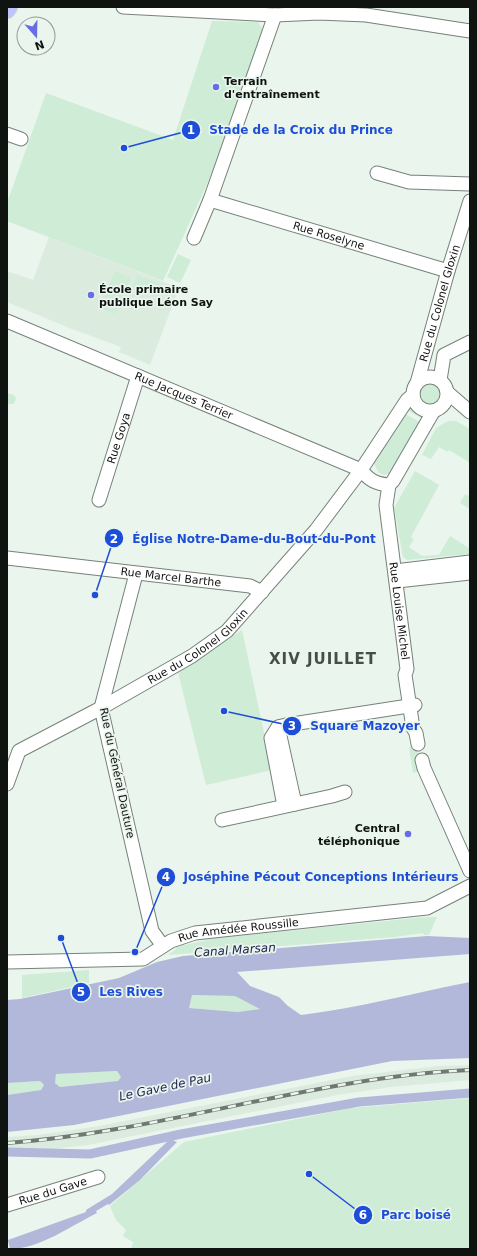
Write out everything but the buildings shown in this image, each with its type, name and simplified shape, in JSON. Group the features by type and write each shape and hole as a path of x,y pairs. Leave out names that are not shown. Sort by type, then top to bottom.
{"street":[{"path":"123,7 275,15 319,10 366,15 470,31"},
{"path":"194,238 210,200 275,15"},
{"path":"7,134 21,139"},
{"path":"377,173 409,182 470,184"},
{"name":"Rue Roselyne","path":"210,200 448,271"},
{"name":"Rue du Colonel Gloxin","path":"7,784 19,751 101,708 192,656 227,631 316,530 361,470 415,389 448,271 470,201"},
{"name":"Rue Jacques Terrier","path":"7,321 361,470"},
{"path":"440,380 444,356 470,342"},
{"name":"Rue Goya","path":"99,500 138,376"},
{"path":"361,470 368,479 384,485 393,481 442,403 445,385 440,380 428,377 415,389 417,406 422,410 442,403 469,411"},
{"name":"Rue Louise Michel","path":"384,485 407,668 411,673 412,705 418,728 417,739"},
{"name":"Rue Marcel Barthe","path":"7,558 250,586 262,592"},
{"path":"396,576 470,562"},
{"path":"396,576 470,573"},
{"name":"Rue du Général Dauture","path":"136,574 101,708 152,931 163,946"},
{"path":"290,805 278,727 412,705"},
{"path":"422,760 424,768 470,871"},
{"path":"222,820 345,792"},
{"name":"Rue Amédée Roussille","path":"7,962 143,959 163,946 195,933 427,908 470,886"},
{"name":"Rue du Gave","path":"7,1205 98,1177"}],"shaded area":[{"name":"École primaire publique Léon Say","path":"49,237 179,288 150,365 119,352 121,347 69,328 7,302 7,271 33,280"},
{"path":"470,1065 470,1080 391,1087 337,1095 88,1145 34,1151 7,1151 7,1137 38,1135 99,1126 352,1076 438,1066"}],"green space":[{"path":"212,21 258,22 263,30 217,162 163,281 7,221 7,203 46,93 173,140"},
{"path":"178,254 191,260 180,283 167,277"},
{"path":"115,271 131,278 115,314 99,307"},
{"path":"137,275 162,285 157,297 132,287"},
{"path":"430,383 435,384 441,390 441,400 435,406 430,407 425,406 419,400 418,395 419,390 425,384"},
{"path":"7,393 14,395 16,398 14,404 7,404"},
{"path":"411,404 414,410 425,416 426,421 405,409"},
{"path":"404,413 423,424 394,472 384,475 378,472 374,463"},
{"path":"448,421 456,421 470,429 470,463 449,450 448,452 439,447 431,459 422,455 436,428"},
{"path":"415,471 439,485 411,537 414,539 409,547 422,556 439,555 450,536 469,548 469,554 407,560 403,557 394,508"},
{"path":"465,494 470,497 470,509 460,503"},
{"path":"242,630 272,770 206,785 178,672"},
{"path":"416,745 420,761 419,771 413,773 409,747"},
{"path":"437,917 429,935 424,935 423,933 395,937 168,955 176,949 175,947 184,943 185,945 216,938"},
{"path":"89,970 89,983 22,998 22,975"},
{"path":"192,995 235,996 260,1009 238,1012 189,1008"},
{"path":"117,1071 121,1077 118,1081 60,1087 55,1083 56,1074"},
{"path":"40,1081 44,1085 41,1090 7,1095 7,1083"},
{"path":"470,1098 470,1249 131,1249 133,1242 123,1236 126,1230 116,1220 110,1206 184,1142 351,1108"}],"water":[{"name":"Le Gave de Pau","path":"427,936 470,938 470,954 237,972 250,986 279,997 288,1006 301,1015 365,1004 470,982 470,1058 392,1061 74,1125 7,1132 7,1095 41,1090 44,1085 40,1081 7,1083 7,1000 20,999 119,978 157,962 183,956","holes":["192,995 235,996 260,1009 238,1012 189,1008","117,1071 121,1077 118,1081 60,1087 55,1083 56,1074"]},
{"path":"170,1139 177,1142 140,1180 109,1205 108,1204 96,1211 97,1213 55,1236 32,1245 10,1249 8,1240 86,1212 86,1210 112,1194"}],"waterway":[{"path":"7,1152 90,1154 181,1134 359,1102 470,1093"}],"railway":[{"path":"7,1143 65,1137 123,1128 353,1083 411,1075 470,1070"}],"place":[{"name":"Terrain d'entraînement","path":"216,87"},
{"name":"Stade de la Croix du Prince","path":"124,148"},
{"name":"École primaire publique Léon Say","path":"91,295"},
{"name":"Église Notre-Dame-du-Bout-du-Pont","path":"95,595"},
{"name":"Square Mazoyer","path":"224,711"},
{"name":"Central téléphonique","path":"408,834"},
{"name":"Les Rives","path":"61,938"},
{"name":"Joséphine Pécout Conceptions Intérieurs","path":"135,952"},
{"name":"Parc boisé","path":"309,1174"}],"district":[{"name":"XIV JUILLET","path":"323,659"}],"water label":[{"name":"Canal Marsan","path":"235,950"}]}
